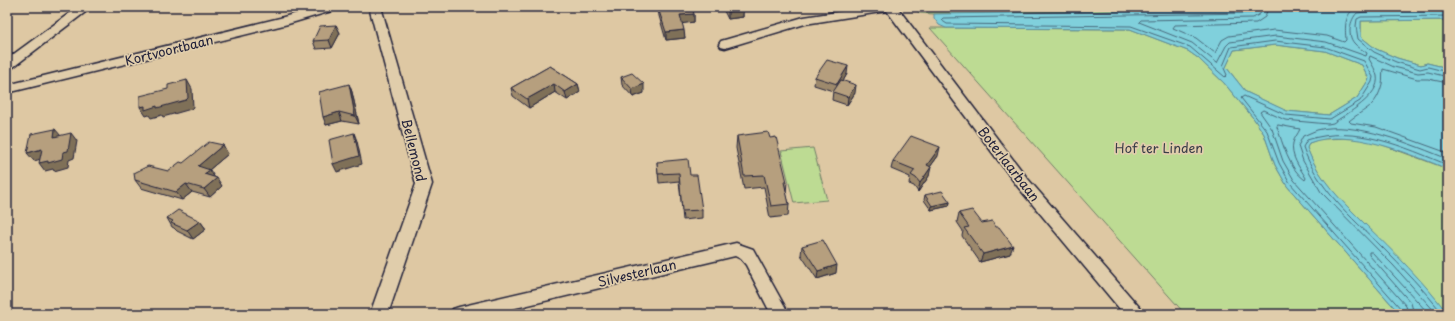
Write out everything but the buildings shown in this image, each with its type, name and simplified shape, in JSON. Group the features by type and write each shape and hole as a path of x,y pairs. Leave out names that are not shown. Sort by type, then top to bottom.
{"street":[{"path":"7,65 86,7"},
{"name":"Kortvoortbaan","path":"7,89 284,21 331,7"},
{"name":"Bellemond","path":"375,7 424,184 379,314"},
{"name":"Boterlaarbaan","path":"725,44 804,21 890,7 1023,183 1135,314"},
{"name":"Silvesterlaan","path":"459,314 736,250 747,254 752,261 780,314"}],"green space":[{"path":"915,7 1386,7 934,14 919,13"},
{"path":"1448,20 1448,68 1427,63 1421,65 1397,58 1376,49 1361,37 1361,21"},
{"name":"Hof ter Linden","path":"930,28 1130,29 1188,51 1198,58 1224,83 1254,119 1264,134 1275,165 1287,186 1400,314 1185,314"},
{"path":"1275,45 1325,51 1362,65 1369,79 1357,98 1329,115 1286,111 1246,92 1226,67 1234,50"},
{"path":"1353,138 1372,141 1448,169 1448,314 1327,185 1319,173 1307,148 1309,143 1320,139"},
{"path":"813,148 827,200 794,203 781,151"}],"water":[{"path":"1448,7 1448,20 1361,21 1361,37 1376,49 1397,58 1421,65 1427,63 1448,68 1448,169 1398,150 1361,140 1343,138 1325,139 1309,143 1307,148 1318,170 1332,189 1429,290 1448,314 1400,314 1287,186 1275,165 1264,134 1254,119 1224,83 1198,58 1188,51 1130,29 946,28 939,25 934,18 934,14","holes":["1275,45 1325,51 1362,65 1369,79 1357,98 1329,115 1287,111 1246,92 1226,67 1234,50"]}]}
